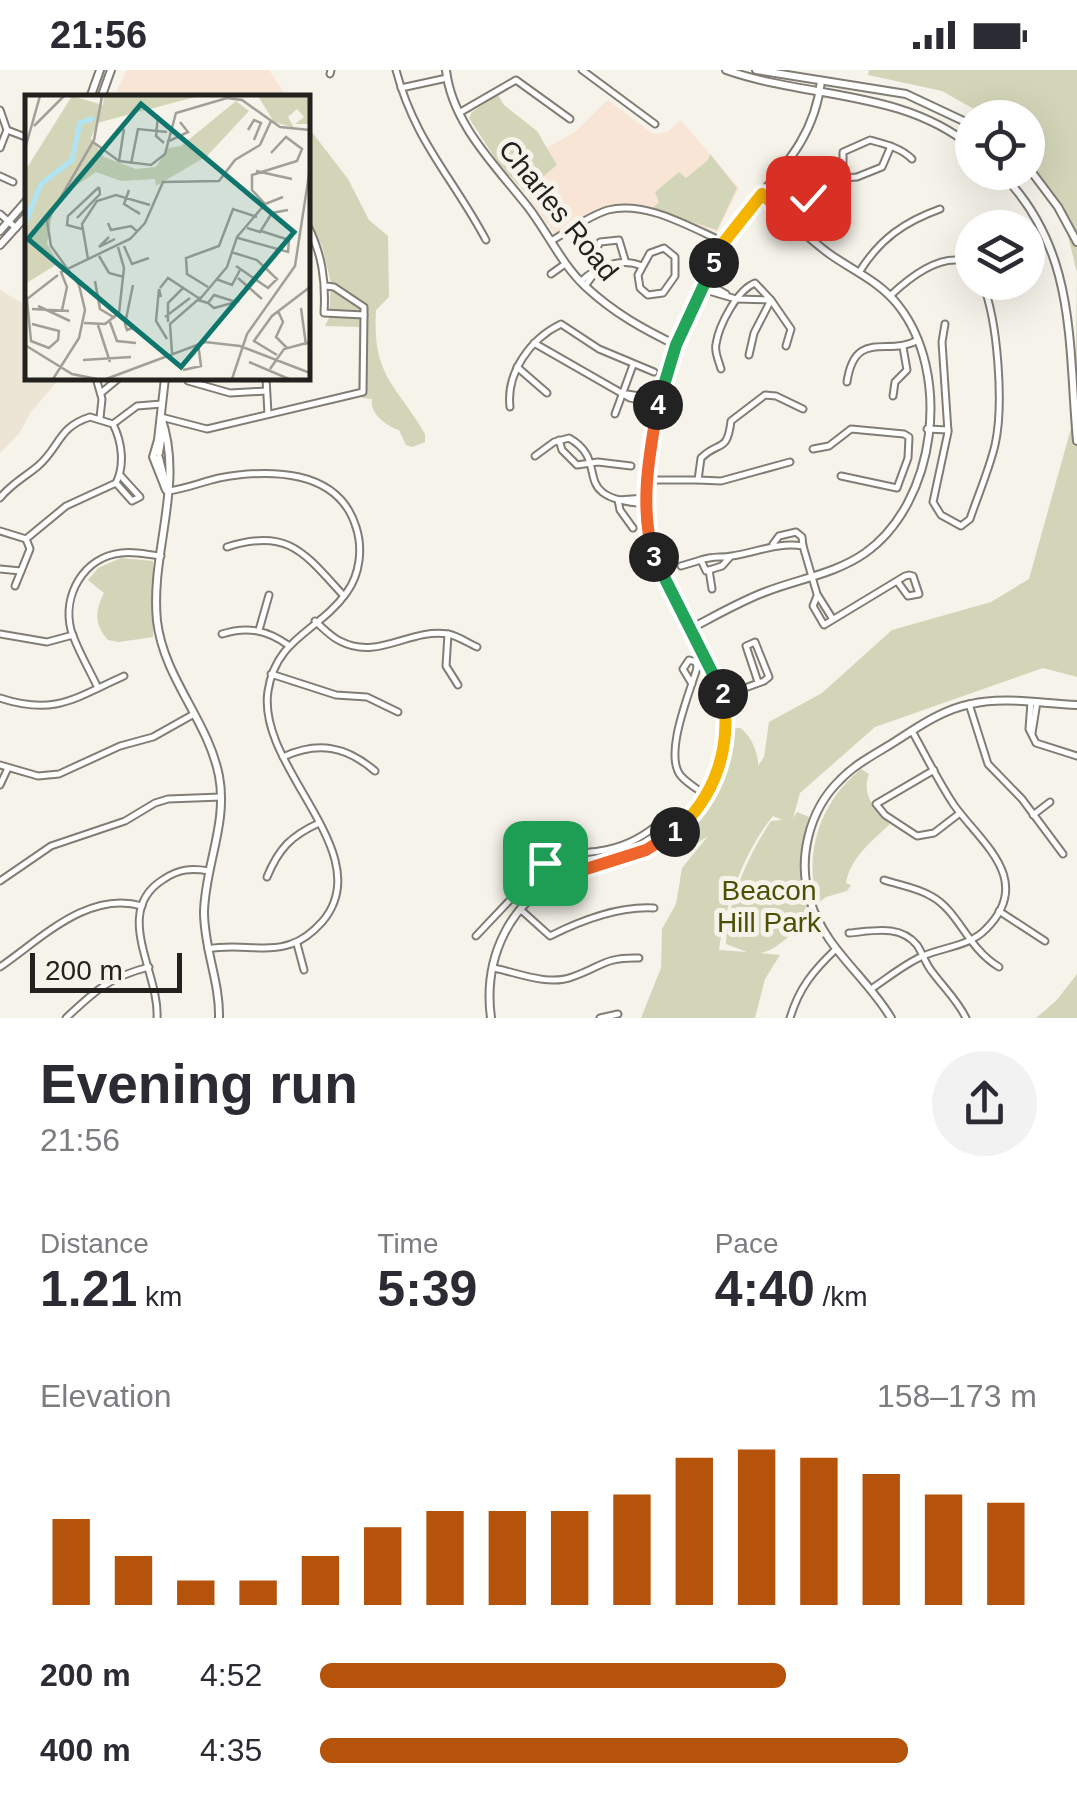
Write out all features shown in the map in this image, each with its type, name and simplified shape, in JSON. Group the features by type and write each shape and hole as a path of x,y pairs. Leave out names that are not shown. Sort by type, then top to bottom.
{"street":[{"path":"94,95 100,70"},
{"path":"95,95 111,70"},
{"path":"396,70 410,118 466,202 486,240"},
{"path":"582,70 655,124"},
{"path":"726,70 770,84 894,106 955,136"},
{"path":"756,70 821,76 906,94 955,116"},
{"path":"400,88 447,74"},
{"name":"Charles Road","path":"447,74 460,113 489,162 554,240 582,284 622,317 676,345"},
{"path":"491,1018 491,967 506,930 520,909 564,876 658,843 680,828 707,796 724,747 723,696 653,556 646,501 659,402 676,345 724,242 800,146 814,114 821,76"},
{"path":"460,113 516,80 570,119"},
{"path":"0,110 8,130 0,148"},
{"path":"8,130 25,137"},
{"path":"812,208 823,210 842,194 843,152 870,140 892,146 912,159"},
{"path":"812,208 808,198 826,181 858,178 882,167 892,146"},
{"path":"0,176 13,182"},
{"path":"1016,190 1034,216 1064,283 1072,343 1077,441"},
{"path":"1045,190 1077,242"},
{"path":"690,630 752,597 851,562 883,538 906,509 924,464 928,381 917,338 890,296 860,271 826,251 762,194"},
{"path":"0,231 25,202"},
{"path":"554,240 596,215 624,208 672,220 724,242"},
{"path":"797,226 812,208"},
{"path":"860,271 884,238 940,209"},
{"path":"0,214 16,228"},
{"path":"0,246 25,218"},
{"path":"310,230 326,286 324,312 364,315"},
{"path":"600,269 596,250 600,242 619,240 625,260"},
{"path":"664,248 675,257 678,269 668,289 653,296 640,288 642,266 650,253 664,248"},
{"path":"582,284 600,269 625,260 642,266"},
{"path":"551,273 565,262"},
{"path":"890,296 923,270 955,265"},
{"path":"721,369 716,343 732,297 755,283 791,329 786,346"},
{"path":"161,417 207,429 364,392 364,307 326,286"},
{"path":"704,286 732,297 771,300"},
{"path":"749,355 754,332 771,300"},
{"path":"945,324 942,342 948,430 934,502 941,514 957,526 970,519 998,428 994,323 987,300"},
{"path":"510,407 508,390 517,367 534,344 560,324 598,349 654,372"},
{"path":"847,382 850,367 868,348 876,345 896,349 917,338"},
{"path":"534,344 624,394 659,402"},
{"path":"893,396 895,382 907,370 902,347"},
{"path":"615,414 633,365"},
{"path":"517,367 548,393"},
{"path":"97,380 101,393 100,418"},
{"path":"101,393 117,380"},
{"path":"166,380 153,454 167,491"},
{"path":"203,386 204,380"},
{"path":"266,380 268,414"},
{"path":"188,381 230,392 266,390"},
{"path":"698,480 702,458 725,446 731,422 752,403 766,395 776,396 804,409"},
{"path":"113,424 136,406 162,404"},
{"path":"0,498 14,482 42,463 68,427 90,416 113,424 121,448 116,482 66,506 26,539"},
{"path":"161,417 170,460 168,520 156,600 160,641 176,684 212,750 221,797 204,909 219,1018"},
{"path":"927,428 948,430"},
{"path":"814,449 829,446 851,429 904,434 910,442 908,461 896,488 841,476"},
{"path":"534,456 570,438 580,446 590,464 597,490 608,498 646,501"},
{"path":"560,440 562,450 574,463 631,466"},
{"path":"158,459 170,460"},
{"path":"908,461 924,464"},
{"path":"648,477 721,481 790,462"},
{"path":"116,482 132,501 140,498 120,474"},
{"path":"167,491 216,479 293,474 322,485 349,510 358,534 358,567 344,596 288,646 271,674 268,719 283,758 337,862 337,891 329,914 296,943 207,950"},
{"path":"618,500 633,528"},
{"path":"0,530 26,539 30,549 15,586"},
{"path":"681,566 730,557 773,544 780,536 796,532 802,537 810,577 832,618"},
{"path":"227,547 252,539 282,542 314,562 344,596"},
{"path":"773,544 784,548 802,546"},
{"path":"98,688 72,634 72,592 89,567 120,553 161,556"},
{"path":"701,560 709,570 722,566 730,557"},
{"path":"0,569 21,570"},
{"path":"709,570 712,589"},
{"path":"818,594 814,606 821,623 828,624 832,618 897,581 912,575 919,594 908,596 897,581"},
{"path":"260,630 269,595"},
{"path":"315,621 334,638 357,648 382,648 424,634 448,634 477,647"},
{"path":"222,634 260,630 288,646"},
{"path":"0,634 48,642 72,634"},
{"path":"448,634 446,663 458,685"},
{"path":"723,696 758,682 769,677 755,642 746,646 758,682"},
{"path":"271,674 336,695 366,697 398,712"},
{"path":"0,698 33,708 46,707 124,676"},
{"path":"692,684 678,731 676,766 682,778 707,796"},
{"path":"891,1018 818,923 807,890 805,860 812,823 839,780 912,732 969,704 992,700 1077,705"},
{"path":"1034,702 1028,729 1036,743 1077,756"},
{"path":"969,704 988,764 1063,854"},
{"path":"0,785 4,767 38,776 58,774 120,746 164,732 194,714"},
{"path":"871,990 923,956 986,930 1004,899 1005,880 999,860 960,812 912,732"},
{"path":"283,758 325,746 350,753 375,771"},
{"path":"934,770 876,804 885,815 917,836 934,833 960,812"},
{"path":"0,881 51,846 125,821 155,803 221,797"},
{"path":"1033,815 1050,802"},
{"path":"267,877 285,842 319,822"},
{"path":"476,936 545,863 555,857 614,848 634,841 657,825"},
{"path":"555,857 564,876"},
{"path":"157,1018 157,998 139,937 142,906 152,888 168,876 188,868 209,871"},
{"path":"884,880 933,896 981,956 999,966"},
{"path":"0,967 88,908 120,902 142,906"},
{"path":"520,909 550,936 587,919 634,907 654,908"},
{"path":"999,911 1045,940"},
{"path":"849,932 902,933 915,943 966,1018"},
{"path":"296,943 304,970"},
{"path":"790,1018 796,996 808,976 836,949"},
{"path":"491,967 559,980 606,960 639,958"},
{"path":"66,1018 108,981 149,967"},
{"path":"600,1018 618,1014"}],"shaded area":[{"path":"127,70 269,70 286,95 118,95"},
{"path":"608,100 653,134 667,132 681,120 739,188 717,232 635,207 607,208 556,236 525,192 557,165 547,148 575,132"},
{"path":"0,290 25,305 25,380 58,380 0,453"}],"green space":[{"path":"869,70 1077,70 1077,273 1060,203 1045,188 1045,100 958,100 942,91 868,75"},
{"path":"498,95 504,105 537,131 557,165 525,192 498,163 469,118"},
{"path":"310,130 348,179 369,220 388,236 389,297 376,310 378,351 388,378 425,434 425,442 406,445 399,430 379,418 372,399 363,398 358,388 359,327 325,326 331,283 322,246 310,220"},
{"path":"710,154 737,188 717,230 652,209 659,202 655,192 679,172 686,178"},
{"name":"Beacon Hill Park","path":"1077,273 1077,677 1043,668 875,727 800,793 793,818 797,812 809,817 801,873 815,929 799,931 760,953 780,955 765,979 755,1018 641,1018 661,968 662,929 676,904 682,868 708,836 690,848 678,837 700,814 716,788 727,760 732,728 740,728 748,735 758,766 764,757 769,722 822,693 892,630 991,602 1029,579 1075,414","holes":["773,816 782,820 771,821 763,835 740,880 730,912 726,944 747,952 719,950 731,897 745,862"]},
{"path":"121,558 153,561 153,637 119,642 108,640 100,628 98,612 104,593 88,580 98,568"},
{"path":"861,769 869,774 871,802 890,824 857,858 848,874 846,883 851,885 847,891 818,903 813,866 819,830 835,797"},
{"path":"1077,974 1077,1018 1036,1018 1056,1001"}],"route":[{"path":"545,863 555,857 564,876 646,850 680,828 714,783 726,736 723,696 711,666 658,570 646,522 656,422 664,377 676,345 724,242 762,194 795,224 811,207 808,198"}]}
